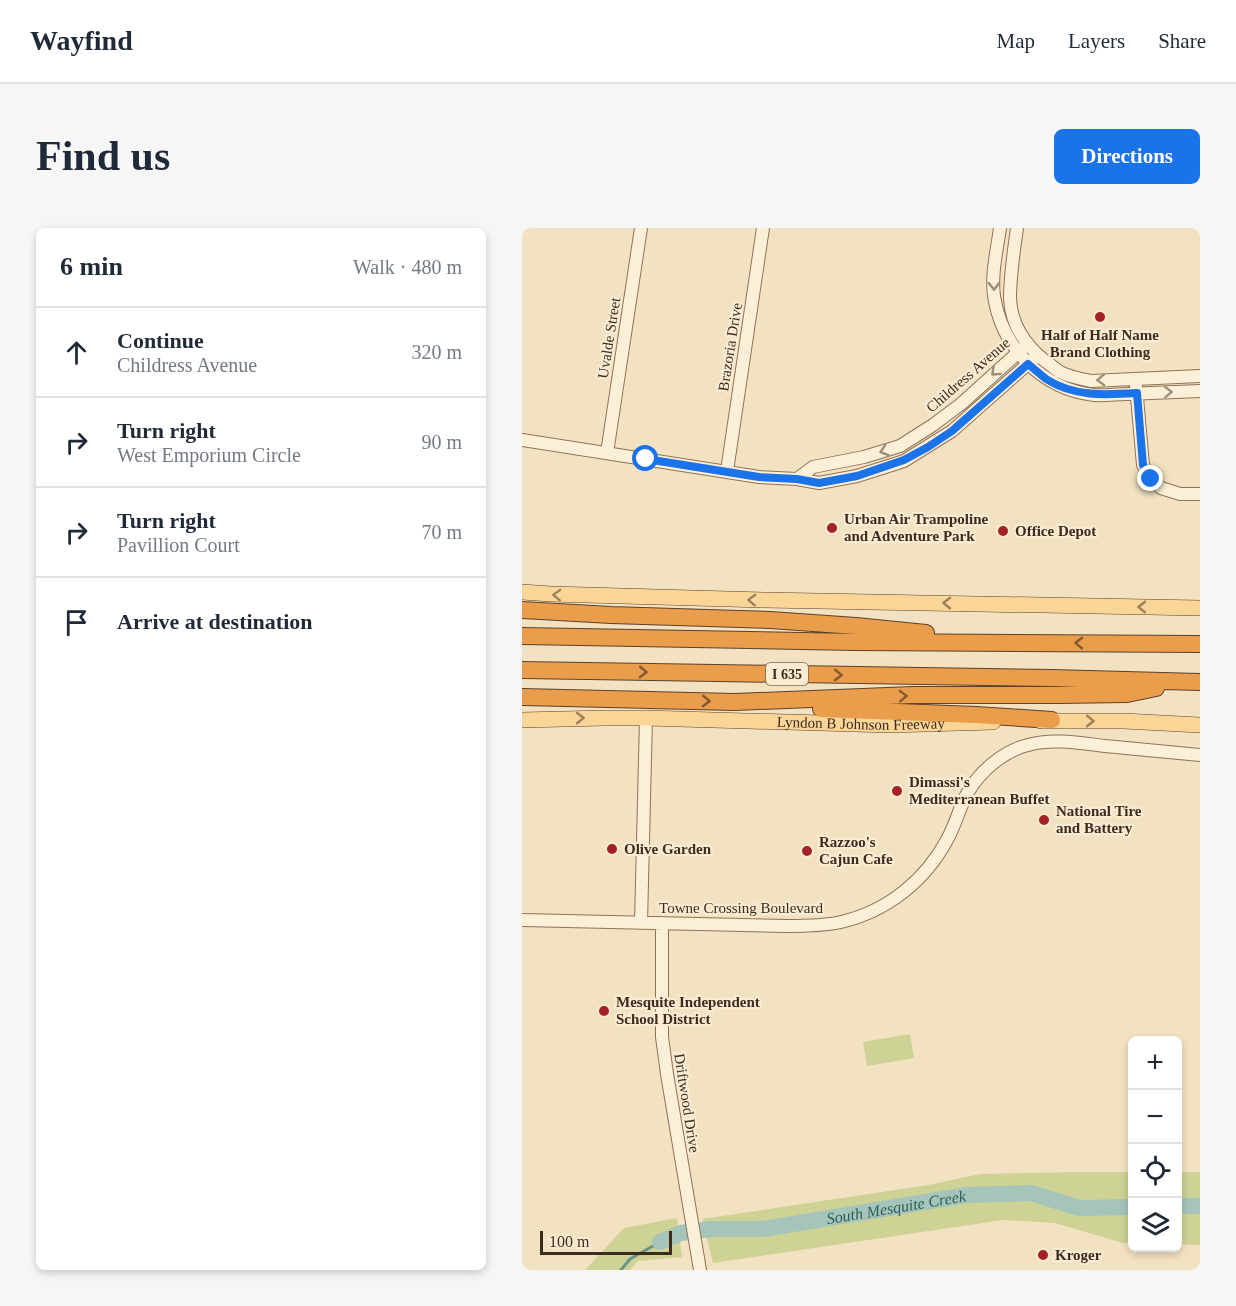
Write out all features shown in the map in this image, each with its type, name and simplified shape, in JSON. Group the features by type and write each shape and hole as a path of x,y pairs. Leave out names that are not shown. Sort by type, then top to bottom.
{"highway":[{"path":"522,610 770,620 856,626 933,634 977,642"},
{"name":"I 635","path":"522,636 855,642 1200,644"},
{"name":"I 635","path":"522,670 1195,682"},
{"path":"522,697 735,702 912,695 1127,694 1195,682"},
{"path":"760,701 817,708 1052,720"}],"main road":[{"path":"522,592 765,600 1200,608"},
{"name":"Lyndon B Johnson Freeway","path":"522,720 646,718 889,725 1052,720 1200,725"}],"street":[{"name":"Uvalde Street","path":"607,453 641,228"},
{"name":"Brazoria Drive","path":"727,471 764,228"},
{"path":"1000,228 994,269 994,295 1000,320 1011,344 1032,351 1059,371 1075,378 1091,381 1200,376"},
{"path":"1017,228 1010,299 1012,313 1028,364 1047,379 1071,390 1096,395 1200,390"},
{"name":"Childress Avenue","path":"797,479 813,467 864,457 900,446 961,404 1022,348"},
{"name":"Childress Avenue","path":"522,440 759,477 819,483 857,476 904,460 952,431 1038,355"},
{"path":"1135,379 1143,465 1151,479 1161,488 1180,494 1200,494"},
{"path":"935,424 943,437"},
{"path":"641,923 646,718"},
{"name":"Towne Crossing Boulevard","path":"522,920 814,926 846,921 879,908 903,893 924,873 949,836 967,793 976,779 1000,759 1026,745 1053,741 1200,755"},
{"name":"Driftwood Drive","path":"662,923 662,1037 700,1270"}],"green space":[{"path":"910,1034 914,1058 867,1066 863,1042"},
{"path":"1128,1172 1128,1243 1055,1223 1003,1220 713,1263 702,1219 928,1185 980,1174"},
{"path":"1182,1172 1200,1172 1200,1245 1182,1244"},
{"path":"677,1218 682,1257 638,1261 630,1270 585,1270 624,1228"}],"waterway":[{"name":"South Mesquite Creek","path":"660,1242 681,1233 710,1229 763,1229 967,1195 1031,1193 1079,1208 1128,1207"},
{"name":"South Mesquite Creek","path":"1182,1206 1200,1206"},
{"path":"621,1270 630,1259 660,1242"}],"place":[{"name":"Half of Half Name Brand Clothing","path":"1100,317"},
{"name":"Urban Air Trampoline and Adventure Park","path":"832,528"},
{"name":"Office Depot","path":"1003,531"},
{"name":"Dimassi's Mediterranean Buffet","path":"897,791"},
{"name":"National Tire and Battery","path":"1044,820"},
{"name":"Olive Garden","path":"612,849"},
{"name":"Razzoo's Cajun Cafe","path":"807,851"},
{"name":"Mesquite Independent School District","path":"604,1011"},
{"name":"Kroger","path":"1043,1255"}],"route":[{"path":"646,459 759,477 819,483 857,476 904,460 928,447 952,431 1028,364 1047,379 1071,390 1096,395 1137,393 1143,465 1151,479"}]}
